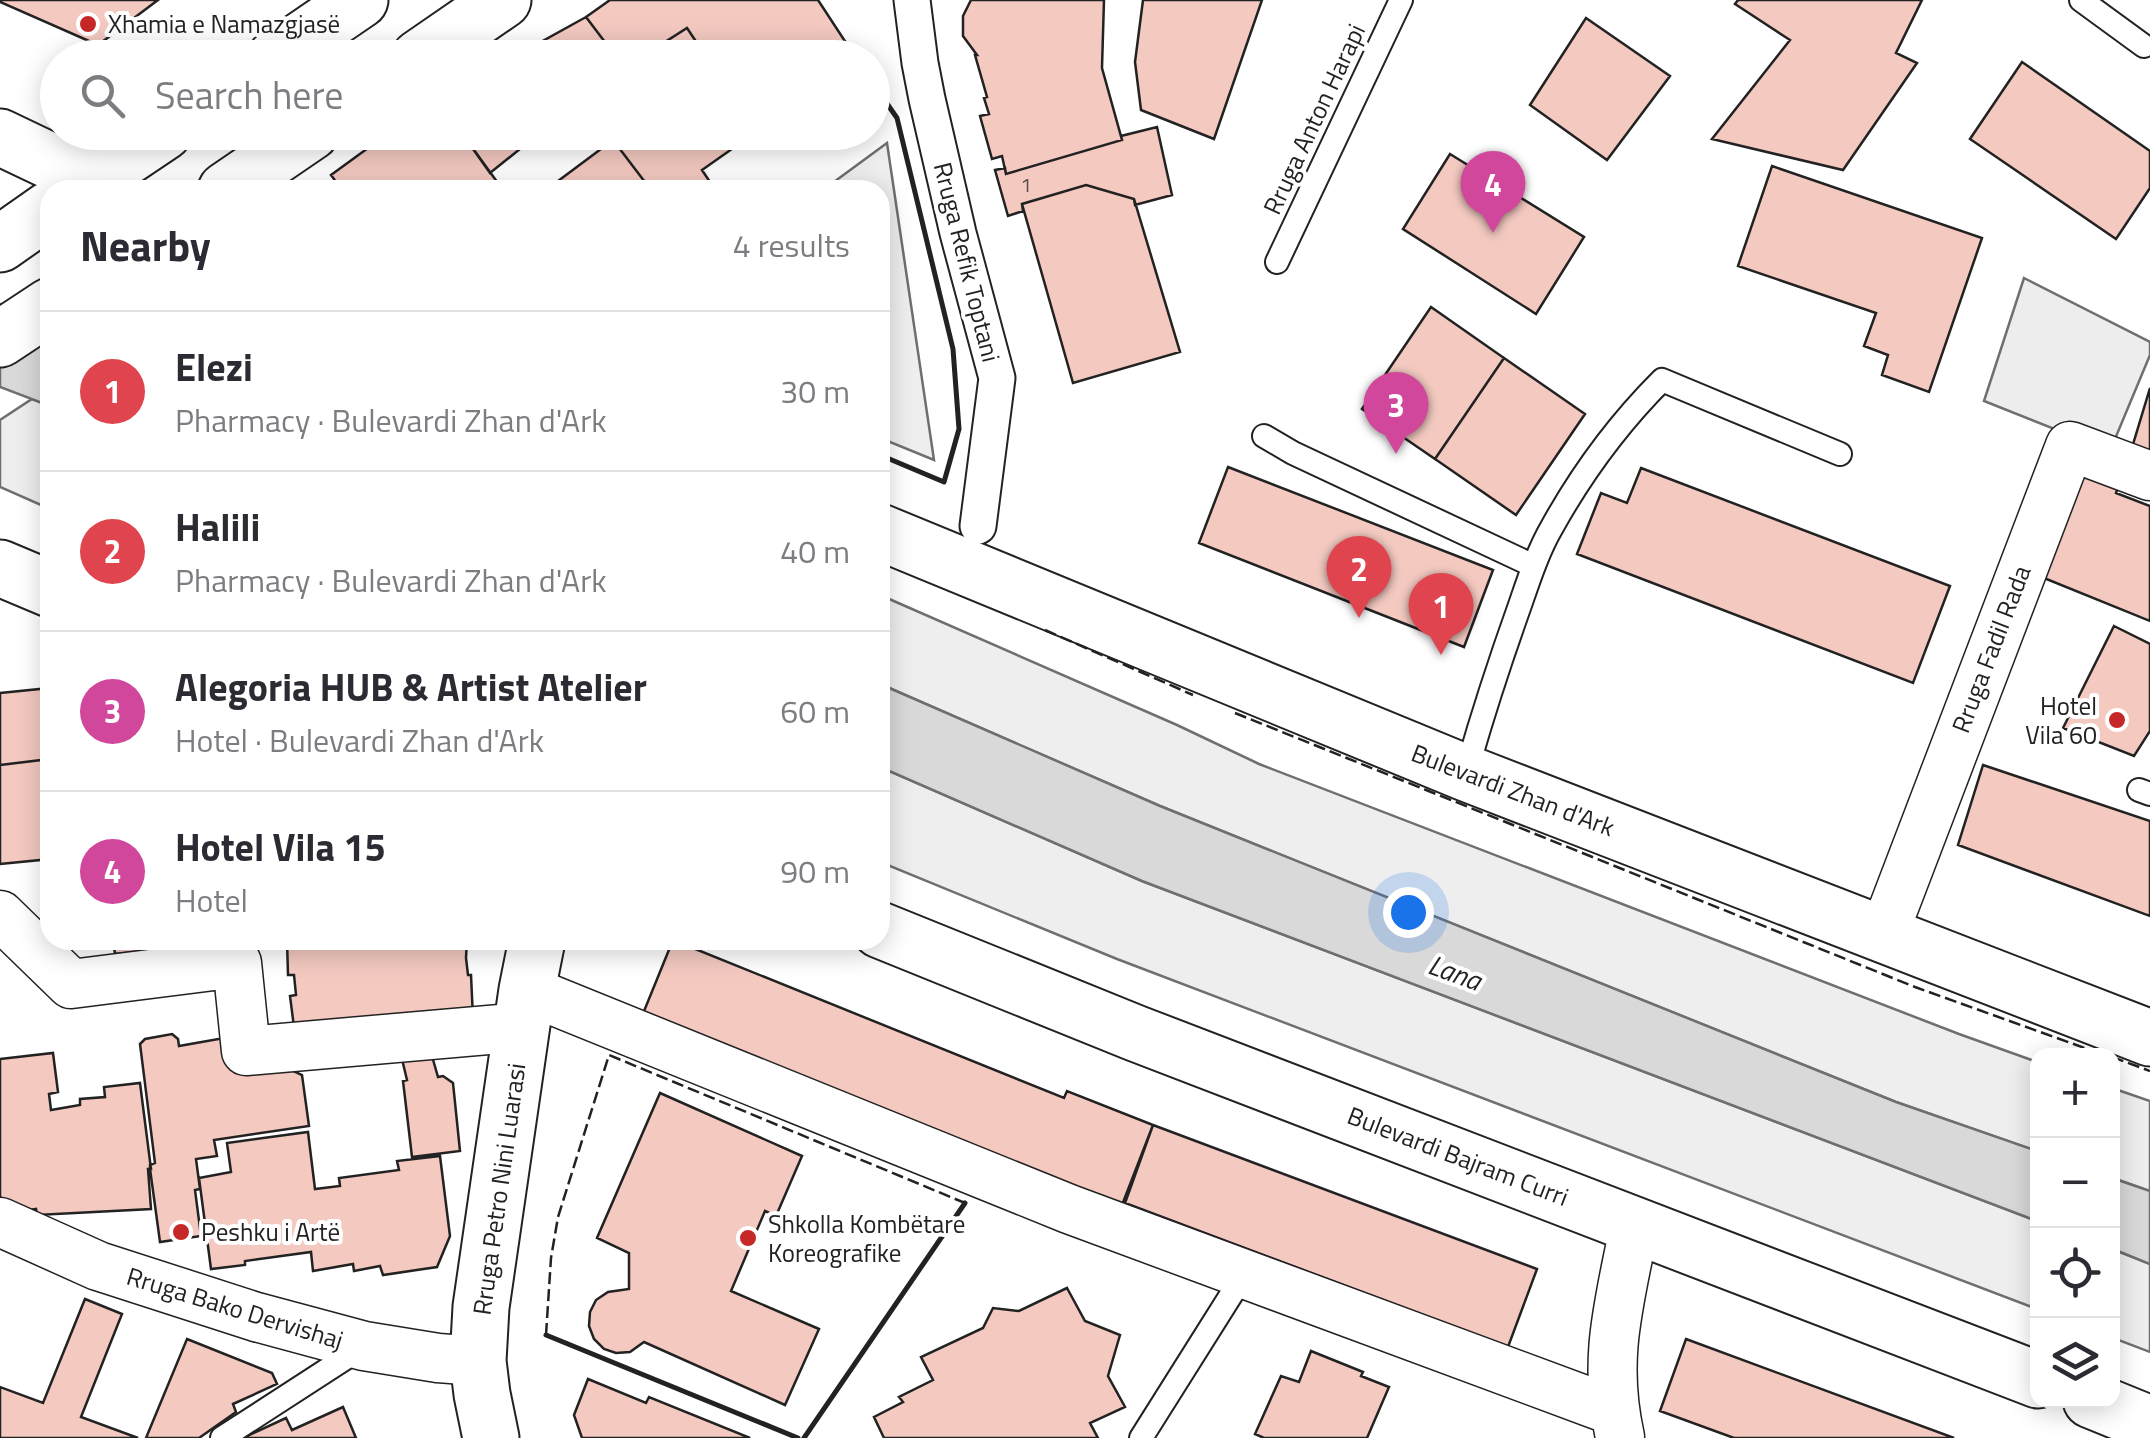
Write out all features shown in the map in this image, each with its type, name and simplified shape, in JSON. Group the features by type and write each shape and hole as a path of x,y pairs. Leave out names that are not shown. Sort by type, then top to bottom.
{"main road":[{"path":"302,40 360,0"},
{"path":"445,40 503,0"},
{"path":"0,137 40,186"},
{"path":"97,180 139,150"},
{"path":"240,180 284,150"},
{"path":"0,338 40,312"},
{"name":"Bulevardi Zhan d'Ark","path":"890,536 1466,773 2150,1038"},
{"path":"0,568 40,585"},
{"name":"Bulevardi Bajram Curri","path":"890,934 1136,1033 2030,1377"},
{"name":"Rruga Petro Nini Luarasi","path":"491,1438 478,1361 481,1306 528,986"},
{"path":"2111,1408 2150,1424"}],"street":[{"name":"Rruga Refik Toptani","path":"912,0 927,98 996,378 978,526"},
{"name":"Rruga Fadil Rada","path":"1884,933 2070,446 2150,476"},
{"path":"0,915 71,984 237,963 246,1051 528,986 1069,1209 1617,1425 1611,1362 1614,1324 1635,1223"},
{"name":"Rruga Bako Dervishaj","path":"0,1222 98,1266 256,1317 364,1346 478,1361"}],"lane":[{"name":"Rruga Anton Harapi","path":"1276,262 1401,0"},
{"path":"2082,0 2144,46"},
{"path":"1466,773 1493,679 1550,528 1594,460 1635,407 1662,380 1840,454"},
{"path":"1264,436 1534,566"},
{"path":"1141,1438 1243,1276"},
{"path":"222,1438 364,1346"}],"shaded area":[{"path":"877,150 888,150 934,460 890,442 890,180 837,180"},
{"path":"2024,278 2150,342 2150,355 2110,451 1984,401"},
{"path":"32,399 40,402 40,505 0,487 0,420"},
{"path":"890,599 1259,764 2030,1059 2030,1149 1896,1102 1160,806 890,688"},
{"path":"890,771 1142,881 2030,1218 2030,1306 1117,959 890,866"},
{"path":"2120,1091 2150,1101 2150,1191 2120,1180"},
{"path":"2120,1252 2150,1264 2150,1352 2120,1341"}],"water":[{"path":"0,304 40,320 40,402 0,387"},
{"name":"Lana","path":"890,688 1160,806 1896,1102 2030,1149 2030,1218 1142,881 890,771"},
{"path":"2120,1181 2150,1191 2150,1264 2120,1252"}],"building":[{"name":"Xhamia e Namazgjasë","path":"158,0 105,40 87,40 0,2"},
{"path":"610,0 818,0 844,40 695,40 687,28 668,40 603,40 586,17"},
{"path":"971,0 1104,0 1102,68 1122,140 1006,174 1002,156 992,159 980,116 989,114 984,98 987,97 977,55 963,36 963,16"},
{"path":"1143,0 1262,0 1214,139 1141,110 1135,62"},
{"path":"1738,0 1922,0 1896,53 1917,63 1843,170 1712,139 1790,40 1735,4"},
{"path":"586,17 603,40 544,40"},
{"path":"1586,18 1670,76 1607,160 1530,105"},
{"path":"687,28 695,40 668,40"},
{"path":"2022,62 2150,151 2150,188 2116,239 1970,139"},
{"path":"1157,127 1172,195 1135,205 1134,199 1086,185 1022,204 1023,211 1008,216 995,170 1005,168 1006,174"},
{"path":"365,150 474,150 496,180 335,180 331,175"},
{"path":"474,150 519,150 490,173"},
{"path":"600,150 621,150 643,180 559,180"},
{"path":"621,150 730,150 702,170 709,180 643,180"},
{"path":"1450,154 1584,237 1536,314 1403,229"},
{"path":"1772,166 1982,238 1929,392 1882,375 1888,355 1864,346 1876,313 1738,266"},
{"path":"1086,185 1134,199 1180,352 1073,383 1022,204"},
{"path":"1431,307 1504,358 1435,459 1362,409"},
{"path":"1504,358 1585,414 1516,515 1435,459"},
{"path":"2150,388 2150,457 2131,451"},
{"path":"2086,457 2124,472 2116,493 2150,506 2150,621 2039,576"},
{"path":"1228,467 1493,570 1464,647 1199,543"},
{"path":"1641,468 1950,586 1913,683 1577,554 1601,493 1627,503"},
{"path":"2114,626 2150,644 2150,731 2134,756 2063,728"},
{"path":"40,689 40,760 0,765 0,693"},
{"path":"40,760 40,860 0,864 0,765"},
{"path":"1983,765 2150,821 2150,916 1958,845"},
{"path":"114,950 155,950 115,954"},
{"path":"287,950 466,950 473,1018 295,1035 290,996 296,995 294,975 288,975"},
{"path":"669,950 698,950 1064,1098 1067,1091 1153,1125 1117,1218 642,1016"},
{"path":"172,1034 179,1046 224,1038 302,1075 309,1126 214,1140 217,1156 196,1159 200,1189 195,1190 201,1236 160,1242 140,1044 145,1039"},
{"path":"53,1053 58,1092 49,1094 51,1110 80,1105 80,1099 105,1097 104,1087 140,1083 151,1169 151,1209 37,1215 36,1209 2,1214 0,1059"},
{"path":"432,1056 438,1077 453,1083 460,1151 412,1157 402,1059"},
{"path":"660,1093 802,1156 776,1216 765,1211 731,1291 819,1329 785,1405 644,1342 630,1352 616,1353 604,1349 594,1339 589,1326 596,1300 608,1292 629,1289 629,1253 597,1238"},
{"path":"1153,1125 1537,1269 1508,1347 1125,1203"},
{"path":"308,1132 315,1189 340,1186 339,1178 399,1170 397,1161 440,1156 450,1236 437,1267 383,1275 380,1266 354,1271 353,1264 313,1271 311,1252 211,1269 199,1178 231,1172 227,1143"},
{"path":"1067,1288 1085,1321 1120,1335 1108,1376 1125,1407 1090,1423 1098,1438 884,1438 874,1417 903,1402 899,1397 933,1380 921,1357 983,1328 993,1308 1019,1311"},
{"path":"85,1299 122,1314 81,1417 138,1438 0,1438 0,1387 43,1403"},
{"path":"187,1339 272,1373 277,1384 233,1404 236,1412 199,1438 146,1438"},
{"path":"1686,1339 1954,1438 1734,1438 1660,1411"},
{"path":"1311,1351 1389,1387 1367,1438 1264,1438 1255,1434 1281,1376 1299,1382"},
{"path":"588,1379 646,1403 649,1397 750,1438 582,1438 574,1415"},
{"path":"343,1407 356,1438 243,1438 286,1418 292,1430"}],"fence":[{"path":"1045,630 1193,695"},
{"path":"1235,713 1915,987 2085,1048"},
{"path":"546,1335 558,1217 609,1055 965,1203"},
{"path":"2120,1060 2150,1071"}],"wall":[{"path":"890,108 897,118 953,349 959,429 944,482 890,459"},
{"path":"804,1438 965,1203"},
{"path":"546,1335 798,1438"}],"place":[{"name":"Xhamia e Namazgjasë","path":"88,24"},
{"name":"Hotel Vila 15","path":"1493,233"},
{"name":"Alegoria HUB & Artist Atelier","path":"1396,454"},
{"name":"Halili","path":"1359,618"},
{"name":"Elezi","path":"1441,655"},
{"name":"Hotel Vila 60","path":"2117,720"},
{"name":"Peshku i Artë","path":"181,1232"},
{"name":"Shkolla Kombëtare Koreografike","path":"748,1238"}]}
